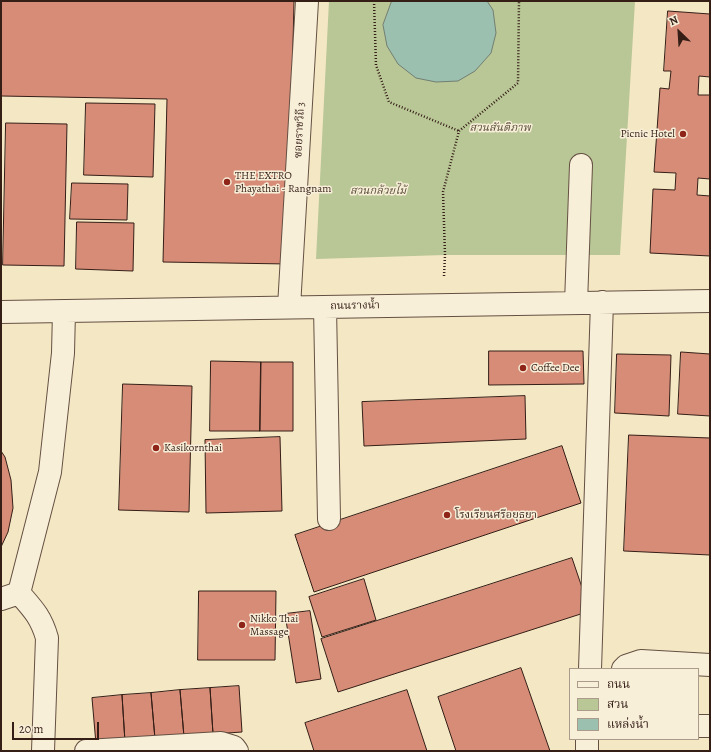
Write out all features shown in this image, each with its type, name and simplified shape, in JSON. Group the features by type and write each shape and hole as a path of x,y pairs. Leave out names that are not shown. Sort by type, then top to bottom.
{"street":[{"name":"ซอยราชวิถี 3","path":"289,307 307,1"},
{"path":"576,303 581,165"},
{"name":"ถนนรางน้ำ","path":"1,312 710,301"},
{"path":"590,668 602,302"},
{"path":"325,306 329,519"},
{"path":"43,751 47,638 44,627 36,612 10,596 50,472 63,353 64,311"},
{"path":"625,668 626,666 641,661 710,665"},
{"path":"699,726 710,726"},
{"path":"587,751 588,740"},
{"path":"86,751 222,743 234,747 237,751"}],"path":[{"path":"374,1 376,65 389,102 459,131"},
{"path":"444,276 445,255 443,192 459,131 518,83 519,1"}],"green space":[{"name":"สวนสันติภาพ","path":"329,1 635,1 620,255 445,255 316,259"}],"water":[{"path":"392,1 487,1 493,10 496,33 491,53 475,71 458,81 436,82 416,78 398,64 387,46 383,25"}],"building":[{"name":"THE EXTRO Phayathai - Rangnam","path":"1,1 294,1 288,264 163,262 167,99 1,96"},
{"name":"Picnic Hotel","path":"668,11 710,14 710,77 699,76 698,95 710,95 710,179 698,178 697,195 710,196 710,256 650,253 653,189 675,190 676,173 654,172 660,88 669,89 671,71 664,71"},
{"path":"86,103 155,104 153,177 84,175"},
{"path":"6,123 67,124 64,266 3,265"},
{"path":"72,183 128,184 127,220 70,219"},
{"path":"77,222 134,223 133,271 76,269"},
{"path":"489,351 583,351 584,384 489,385"},
{"path":"681,352 710,354 710,416 678,414"},
{"path":"617,354 671,355 669,416 615,413"},
{"path":"211,361 261,362 260,431 210,431"},
{"path":"261,362 293,362 293,431 260,431"},
{"name":"Kasikornthai","path":"123,384 192,386 189,512 119,510"},
{"path":"525,396 526,439 364,446 362,402"},
{"path":"629,435 710,438 710,555 624,551"},
{"path":"280,437 282,511 206,513 205,440"},
{"path":"562,446 581,503 314,592 295,535"},
{"path":"1,451 5,457 11,480 13,508 8,532 1,547"},
{"path":"572,558 590,611 338,692 321,639"},
{"path":"364,579 376,620 322,637 309,597"},
{"path":"199,591 276,591 275,660 198,660"},
{"path":"310,611 321,679 296,683 285,614"},
{"path":"521,668 550,751 456,751 438,697"},
{"path":"239,686 242,732 213,734 210,688"},
{"path":"210,688 213,734 184,737 180,690"},
{"path":"180,690 184,737 155,739 151,693"},
{"path":"407,690 427,751 314,751 305,723"},
{"path":"151,693 155,739 125,742 122,695"},
{"path":"122,695 125,742 96,744 92,698"}],"place":[{"name":"Picnic Hotel","path":"683,134"},
{"name":"THE EXTRO Phayathai - Rangnam","path":"227,182"},
{"name":"Coffee Dee","path":"523,368"},
{"name":"Kasikornthai","path":"156,448"},
{"name":"โรงเรียนศรีอยุธยา","path":"447,515"},
{"name":"Nikko Thai Massage","path":"242,625"}],"park label":[{"name":"สวนกล้วยไม้","path":"378,191"}]}
